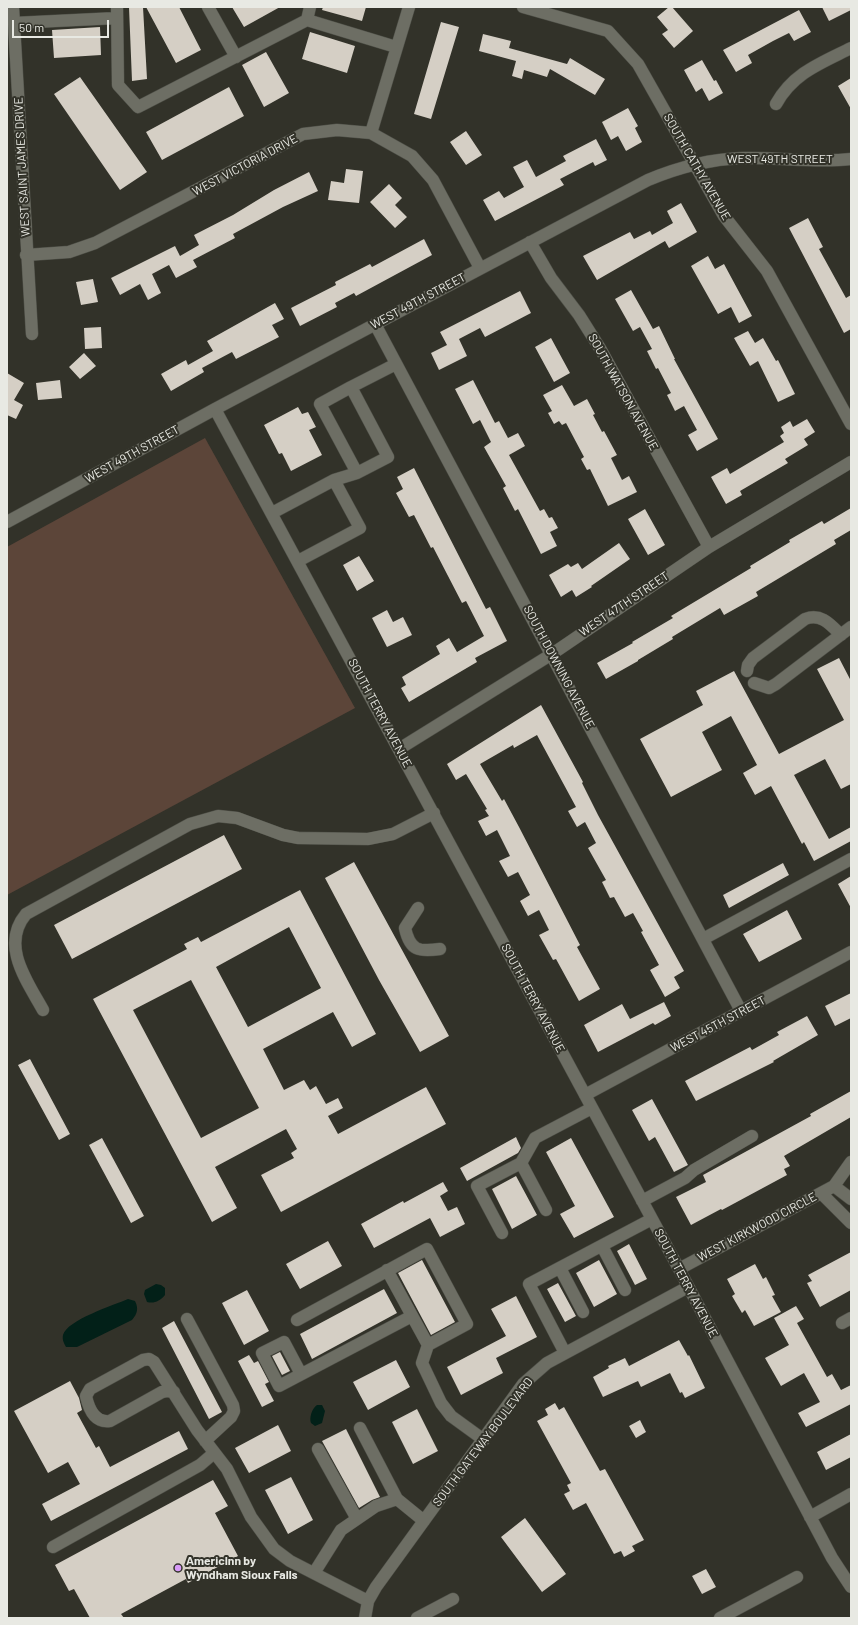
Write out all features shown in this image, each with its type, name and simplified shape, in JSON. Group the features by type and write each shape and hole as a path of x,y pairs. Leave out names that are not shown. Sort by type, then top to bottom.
{"street":[{"name":"WEST SAINT JAMES DRIVE","path":"13,7 26,255 32,334"},
{"path":"208,7 236,57"},
{"path":"306,20 310,7"},
{"path":"371,133 408,7"},
{"name":"SOUTH CATHY AVENUE","path":"523,7 608,31 638,64 724,216 767,271 851,424"},
{"path":"14,23 117,12 118,85 138,107 306,20 396,47"},
{"path":"776,104 783,91 799,76 851,48"},
{"name":"WEST VICTORIA DRIVE","path":"26,255 69,252 95,243 303,134 337,130 371,133 412,156 433,180 480,268"},
{"name":"WEST 49TH STREET","path":"7,522 480,268 668,171 695,163 744,158 810,161 851,159"},
{"name":"SOUTH WATSON AVENUE","path":"530,242 551,278 579,315 601,350 709,547"},
{"name":"SOUTH DOWNING AVENUE","path":"375,324 741,1011"},
{"path":"357,472 320,404 396,364"},
{"path":"272,513 334,480 357,472 388,457 351,387"},
{"name":"SOUTH TERRY AVENUE","path":"216,409 679,1269 832,1558 851,1587"},
{"name":"WEST 47TH STREET","path":"399,749 552,654 709,547 851,462"},
{"path":"298,561 360,528 334,480"},
{"path":"747,671 748,665 753,658 805,618 812,616 819,618 831,625 840,635"},
{"path":"754,683 769,688 776,684 851,627"},
{"path":"43,1010 15,960 14,935 18,923 26,914 190,824 218,816 237,818 291,837 368,839 393,834 434,813"},
{"path":"702,938 851,859"},
{"path":"418,908 405,928 412,944 418,950 426,951 440,949"},
{"name":"WEST 45TH STREET","path":"585,1095 851,952"},
{"path":"502,1233 478,1186 521,1163 535,1138 592,1108"},
{"path":"642,1201 685,1178 694,1170 752,1136"},
{"path":"851,1162 834,1186 851,1199"},
{"path":"521,1163 546,1210"},
{"name":"WEST KIRKWOOD CIRCLE","path":"679,1269 834,1186"},
{"path":"821,1193 851,1223"},
{"path":"565,1353 529,1284 652,1219"},
{"path":"602,1246 625,1290"},
{"path":"297,1320 427,1249 467,1324 428,1345 422,1363 441,1404 451,1416 484,1440"},
{"path":"560,1268 583,1312"},
{"path":"388,1270 428,1345"},
{"name":"SOUTH GATEWAY BOULEVARD","path":"365,1618 368,1601 376,1587 524,1384 547,1363 688,1287"},
{"path":"301,1374 412,1316"},
{"path":"187,1319 233,1405 234,1411 231,1417 205,1442"},
{"path":"174,1392 162,1392 110,1421 102,1422 96,1418 87,1403 86,1396 90,1389 143,1360 148,1359 154,1362 174,1392 205,1442 227,1469 251,1518 274,1549 290,1561 368,1601"},
{"path":"360,1428 397,1500 424,1521"},
{"path":"318,1449 357,1519"},
{"path":"53,1547 200,1465 214,1453"},
{"path":"810,1517 851,1494"},
{"path":"314,1573 341,1530 376,1506 397,1500"},
{"path":"720,1618 797,1577"},
{"path":"417,1618 453,1599"}],"shaded area":[{"path":"205,438 355,708 7,895 7,547"}],"water":[{"path":"156,1284 165,1288 165,1295 157,1302 147,1302 144,1294 145,1290"},
{"path":"128,1299 135,1301 137,1306 136,1313 132,1320 77,1347 66,1347 63,1340 63,1335 66,1329 92,1314"},
{"path":"317,1405 322,1405 325,1411 322,1423 315,1426 311,1423 310,1418 312,1411"}],"building":[{"path":"129,7 143,7 147,79 132,81"},
{"path":"146,7 179,7 201,50 176,63"},
{"path":"232,7 280,7 244,27"},
{"path":"323,7 366,7 362,21 322,10"},
{"path":"669,7 672,7 693,31 674,48 662,34 668,30 657,17"},
{"path":"822,7 851,7 851,10 829,21"},
{"path":"799,10 811,32 794,41 789,33 773,41 748,55 752,63 736,72 723,50"},
{"path":"441,22 459,27 431,119 414,114"},
{"path":"100,27 101,55 54,58 52,30"},
{"path":"310,32 355,46 347,73 302,59"},
{"path":"483,34 511,41 509,48 567,64 570,58 605,79 595,95 550,69 547,77 524,70 522,79 512,76 516,61 479,51"},
{"path":"266,52 289,93 264,107 242,65"},
{"path":"702,60 723,93 709,101 702,88 696,92 684,70"},
{"path":"80,77 147,172 120,190 54,94"},
{"path":"851,78 851,109 838,86"},
{"path":"229,87 244,116 162,160 146,132"},
{"path":"628,108 638,126 635,128 642,142 626,151 618,136 611,140 602,122"},
{"path":"466,131 482,155 466,165 450,142"},
{"path":"596,139 607,160 595,166 593,162 560,179 564,185 495,221 483,200 499,191 504,198 524,187 513,167 527,160 536,177 566,161 563,156"},
{"path":"346,169 363,171 359,203 328,200 331,181 344,183"},
{"path":"309,172 318,191 283,207 233,234 235,238 193,260 197,267 176,278 169,265 152,274 161,293 148,300 140,284 120,295 111,278 175,246 180,256 199,245 194,235"},
{"path":"389,184 402,198 395,205 407,217 395,228 370,202"},
{"path":"681,203 697,232 669,248 665,241 597,280 583,256 630,232 634,239 650,231 652,235 673,223 667,211"},
{"path":"808,218 823,247 819,249 846,298 851,295 851,329 844,333 789,228"},
{"path":"424,239 432,255 356,296 354,293 335,303 337,307 300,326 291,308 336,285 335,282 370,264 372,267"},
{"path":"708,256 715,269 724,264 752,316 739,323 731,307 718,314 691,266"},
{"path":"93,279 98,302 81,305 76,282"},
{"path":"631,290 653,329 659,326 674,359 718,439 697,451 688,435 697,430 684,406 675,411 667,395 671,393 647,351 652,349 640,327 633,331 615,299"},
{"path":"520,291 531,313 485,337 480,328 459,339 467,356 439,370 431,353 447,345 440,332"},
{"path":"275,303 284,319 272,325 279,337 236,359 232,352 202,368 204,372 171,391 161,374 186,360 188,365 213,351 207,341"},
{"path":"101,327 102,348 85,349 84,328"},
{"path":"748,331 755,343 763,338 776,361 778,360 795,394 778,402 758,361 750,366 734,338"},
{"path":"551,338 570,373 554,382 535,347"},
{"path":"84,353 96,366 80,379 69,367"},
{"path":"7,373 24,383 14,400 23,405 16,419 7,415"},
{"path":"60,380 62,398 38,400 36,383"},
{"path":"473,380 495,423 499,421 508,438 518,433 525,446 509,455 540,511 544,509 549,518 552,517 558,528 550,532 557,546 541,554 518,509 515,511 503,488 506,486 484,447 491,442 480,420 473,424 455,389"},
{"path":"562,385 574,406 587,399 602,432 604,431 617,455 611,458 622,480 629,476 637,492 608,506 590,469 587,470 581,459 584,457 566,423 562,425 559,421 554,424 548,413 552,411 543,395"},
{"path":"298,407 302,414 308,412 316,427 309,430 322,455 291,471 282,453 279,454 264,425"},
{"path":"807,419 815,432 804,439 808,445 785,459 788,463 740,491 742,495 726,504 711,477 727,468 730,474 784,442 780,436 784,433 781,427 790,421 793,427"},
{"path":"414,468 486,609 490,607 507,641 475,658 477,662 409,702 401,688 406,685 402,677 440,654 436,646 449,638 457,652 484,636 466,601 462,603 433,547 431,548 414,515 409,517 396,493 403,489 397,477"},
{"path":"851,508 851,530 834,540 836,544 756,592 758,596 724,615 720,608 672,637 673,639 638,661 606,679 597,663 673,618 671,616 751,568 750,566 790,542 789,540 822,521 824,524"},
{"path":"645,509 665,545 648,555 628,519"},
{"path":"619,543 630,559 576,597 572,590 561,597 549,575 568,564 571,567 578,563 582,569"},
{"path":"359,556 374,581 357,591 343,565"},
{"path":"387,610 393,622 403,617 412,635 387,647 372,618"},
{"path":"839,658 851,681 851,784 841,789 825,759 794,775 829,839 851,827 851,841 814,861 804,842 802,844 771,786 755,795 743,773 757,765 731,716 702,732 722,770 671,797 640,739 703,705 696,691 734,671 779,754 844,720 817,669"},
{"path":"541,705 583,782 582,783 598,815 684,971 674,977 680,988 665,997 650,970 659,965 641,932 643,931 633,913 625,917 614,897 610,898 602,882 606,880 588,848 596,843 585,822 577,827 568,811 576,807 537,735 514,748 513,745 480,764 502,801 504,799 519,827 580,945 577,947 600,989 579,1001 556,959 553,960 539,935 549,930 539,910 528,916 520,901 530,895 518,872 508,877 499,861 510,856 497,830 486,836 478,821 489,816 485,810 487,809 466,774 456,780 447,764"},
{"path":"224,835 242,869 72,959 54,925"},
{"path":"354,862 449,1036 420,1052 379,980 325,878"},
{"path":"783,863 789,875 729,908 723,895"},
{"path":"851,876 851,908 838,884"},
{"path":"300,890 376,1034 352,1047 333,1012 263,1049 284,1090 304,1080 310,1090 316,1086 326,1104 338,1098 343,1108 328,1116 338,1134 426,1087 446,1124 281,1212 261,1175 294,1158 291,1153 297,1149 286,1129 215,1167 237,1208 212,1222 93,999 187,949 184,944 198,937 201,942","holes":["289,927 321,988 248,1027 216,967","191,980 259,1108 201,1138 133,1010"]},
{"path":"787,910 802,939 759,962 743,934"},
{"path":"851,993 851,1018 835,1026 825,1006"},
{"path":"664,1002 671,1016 655,1025 653,1023 598,1052 584,1025 622,1004 630,1019"},
{"path":"807,1016 818,1035 773,1061 774,1062 696,1101 685,1081 750,1047 752,1050 779,1035 777,1032"},
{"path":"30,1059 70,1134 59,1140 18,1065"},
{"path":"851,1091 851,1117 784,1156 790,1166 784,1169 787,1175 691,1225 676,1197 706,1182 703,1175 811,1116 810,1114"},
{"path":"652,1099 688,1165 674,1172 655,1137 649,1141 632,1110"},
{"path":"516,1137 521,1148 518,1153 467,1181 460,1168"},
{"path":"102,1138 144,1216 131,1223 89,1145"},
{"path":"571,1138 614,1217 574,1238 560,1214 575,1206 546,1152"},
{"path":"516,1176 537,1215 512,1229 492,1189"},
{"path":"443,1182 448,1191 440,1196 448,1211 457,1207 465,1224 440,1237 430,1218 374,1248 361,1224 403,1201 404,1203"},
{"path":"328,1241 342,1266 300,1289 286,1264"},
{"path":"629,1244 647,1279 635,1285 617,1251"},
{"path":"851,1252 851,1290 820,1307 807,1283 812,1281 808,1275"},
{"path":"422,1260 455,1322 431,1335 398,1273"},
{"path":"599,1260 617,1294 594,1307 576,1273"},
{"path":"755,1264 763,1279 766,1277 775,1295 772,1296 781,1312 754,1326 745,1310 742,1313 732,1296 735,1294 727,1279"},
{"path":"558,1283 576,1316 565,1322 547,1289"},
{"path":"384,1289 397,1313 312,1359 300,1334"},
{"path":"247,1290 269,1331 244,1345 222,1303"},
{"path":"516,1296 537,1337 496,1358 503,1373 461,1395 447,1367 506,1336 491,1309"},
{"path":"796,1306 804,1319 797,1323 827,1377 832,1374 841,1390 851,1385 851,1404 806,1427 798,1413 820,1402 804,1373 781,1386 765,1358 789,1345 774,1318"},
{"path":"174,1321 222,1412 209,1419 162,1328"},
{"path":"679,1340 688,1356 689,1355 705,1388 685,1398 682,1392 680,1393 670,1373 641,1387 638,1381 603,1397 593,1377 609,1368 608,1366 625,1358 629,1366"},
{"path":"280,1352 290,1371 282,1375 272,1356"},
{"path":"249,1355 254,1363 258,1361 269,1382 265,1384 274,1401 262,1407 238,1361"},
{"path":"396,1360 410,1387 368,1410 353,1382"},
{"path":"70,1381 79,1398 82,1410 77,1413 96,1448 99,1446 110,1467 179,1431 188,1449 51,1521 42,1504 80,1484 68,1462 48,1473 14,1411"},
{"path":"555,1403 559,1410 564,1407 600,1471 605,1469 644,1540 632,1546 635,1551 624,1557 621,1551 614,1554 586,1503 573,1510 564,1494 570,1491 567,1485 571,1483 537,1421 548,1415 545,1409"},
{"path":"417,1409 438,1451 413,1464 392,1422"},
{"path":"640,1420 646,1432 636,1438 629,1426"},
{"path":"278,1425 291,1451 249,1473 235,1448"},
{"path":"346,1429 380,1497 359,1508 322,1441"},
{"path":"851,1434 851,1457 826,1470 817,1452"},
{"path":"291,1477 313,1520 288,1534 265,1490"},
{"path":"213,1480 228,1506 215,1513 238,1556 188,1583 186,1579 121,1614 124,1618 90,1618 74,1589 69,1591 55,1565"},
{"path":"525,1518 566,1574 542,1592 501,1537"},
{"path":"706,1569 716,1587 702,1594 692,1576"}],"place":[{"name":"AmericInn by Wyndham Sioux Falls","path":"178,1568"}]}
